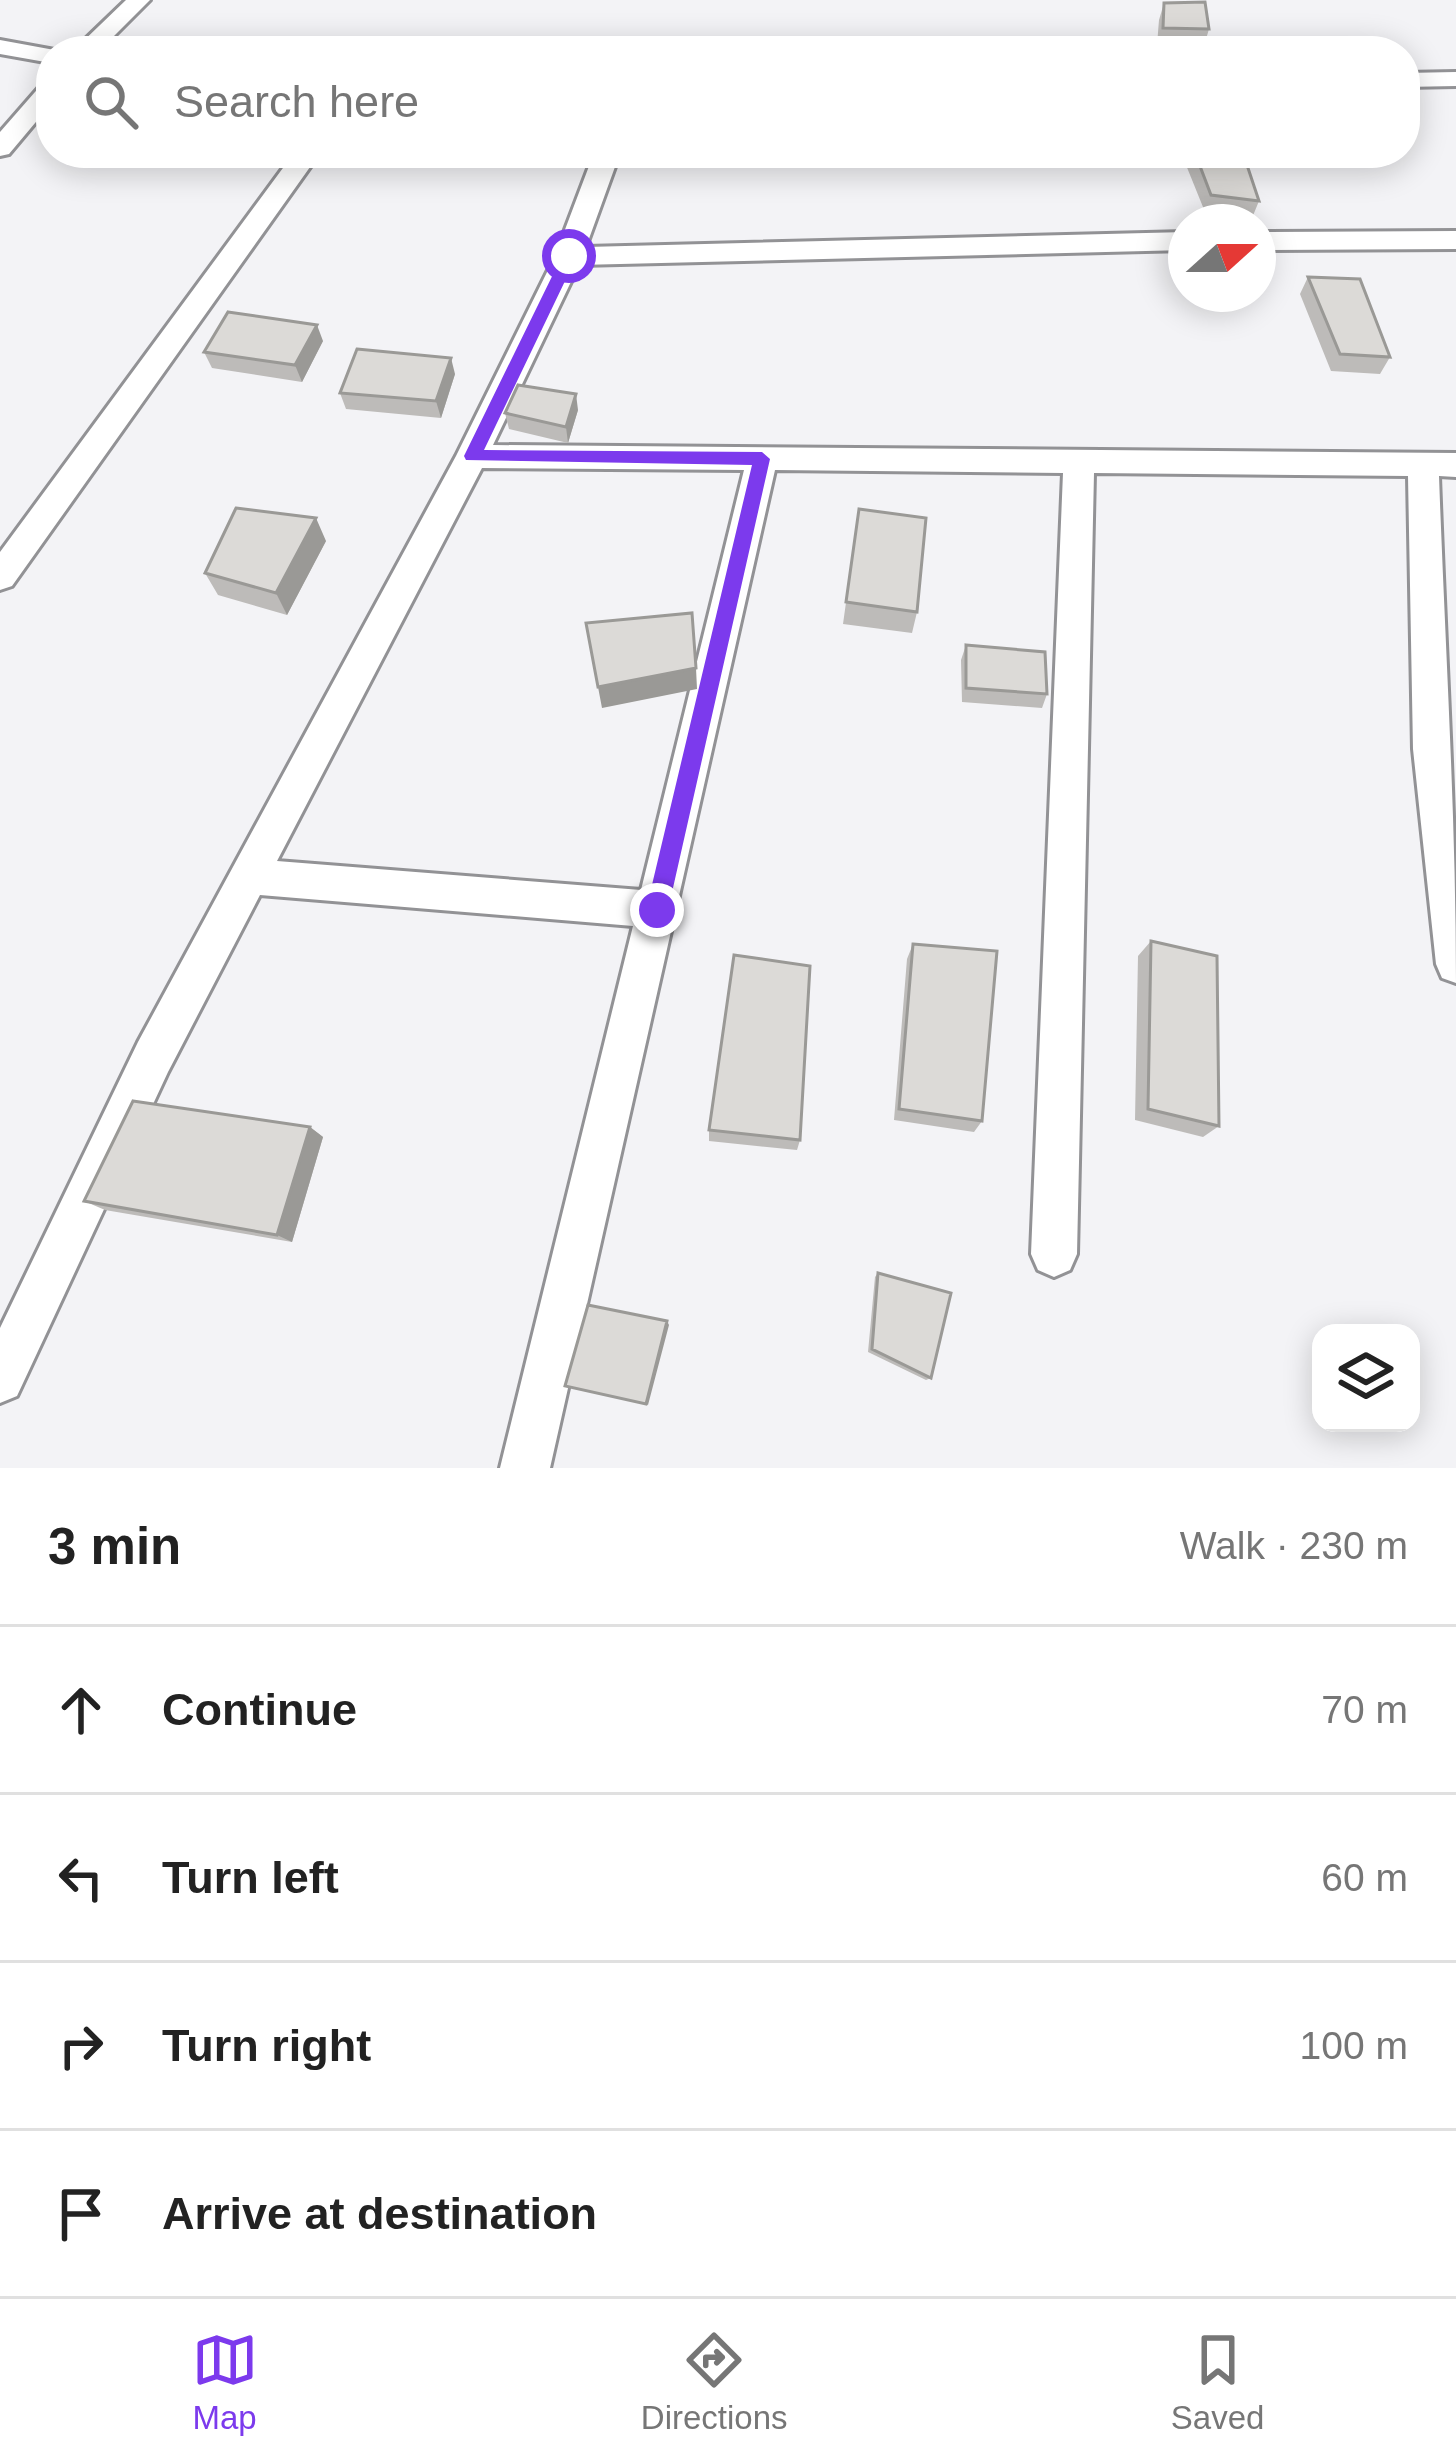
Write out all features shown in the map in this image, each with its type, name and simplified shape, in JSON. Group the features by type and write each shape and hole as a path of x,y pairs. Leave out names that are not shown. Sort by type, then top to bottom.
{"street":[{"path":"102,36 139,0"},
{"path":"0,47 36,53"},
{"path":"1420,80 1456,79"},
{"path":"0,148 36,106"},
{"path":"0,577 296,168"},
{"path":"0,1379 153,1057 472,456 569,256 601,168"},
{"path":"1276,241 1456,240"},
{"path":"569,256 1168,242"},
{"path":"472,456 1439,465 1444,750 1456,964"},
{"path":"525,1468 762,459"},
{"path":"1054,1254 1079,460"},
{"path":"249,876 657,910"}],"building":[{"path":"1205,2 1209,29 1163,28 1164,3"},
{"path":"1201,168 1248,168 1259,201 1211,195"},
{"path":"1308,277 1360,279 1390,357 1340,354"},
{"path":"228,312 317,325 295,365 204,352"},
{"path":"357,349 451,358 436,401 340,393"},
{"path":"518,385 576,394 566,427 505,413"},
{"path":"236,508 316,518 276,593 205,573"},
{"path":"859,509 926,518 917,612 846,602"},
{"path":"692,613 696,668 598,687 586,623"},
{"path":"966,645 1045,652 1047,694 966,688"},
{"path":"1151,941 1217,956 1219,1126 1148,1109"},
{"path":"913,944 997,951 982,1121 899,1109"},
{"path":"734,955 810,966 800,1140 709,1130"},
{"path":"133,1101 310,1127 277,1235 84,1201"},
{"path":"878,1273 951,1293 931,1378 872,1349"},
{"path":"588,1305 667,1321 646,1404 565,1386"}],"route":[{"path":"569,256 472,456 762,459 657,910"}]}
